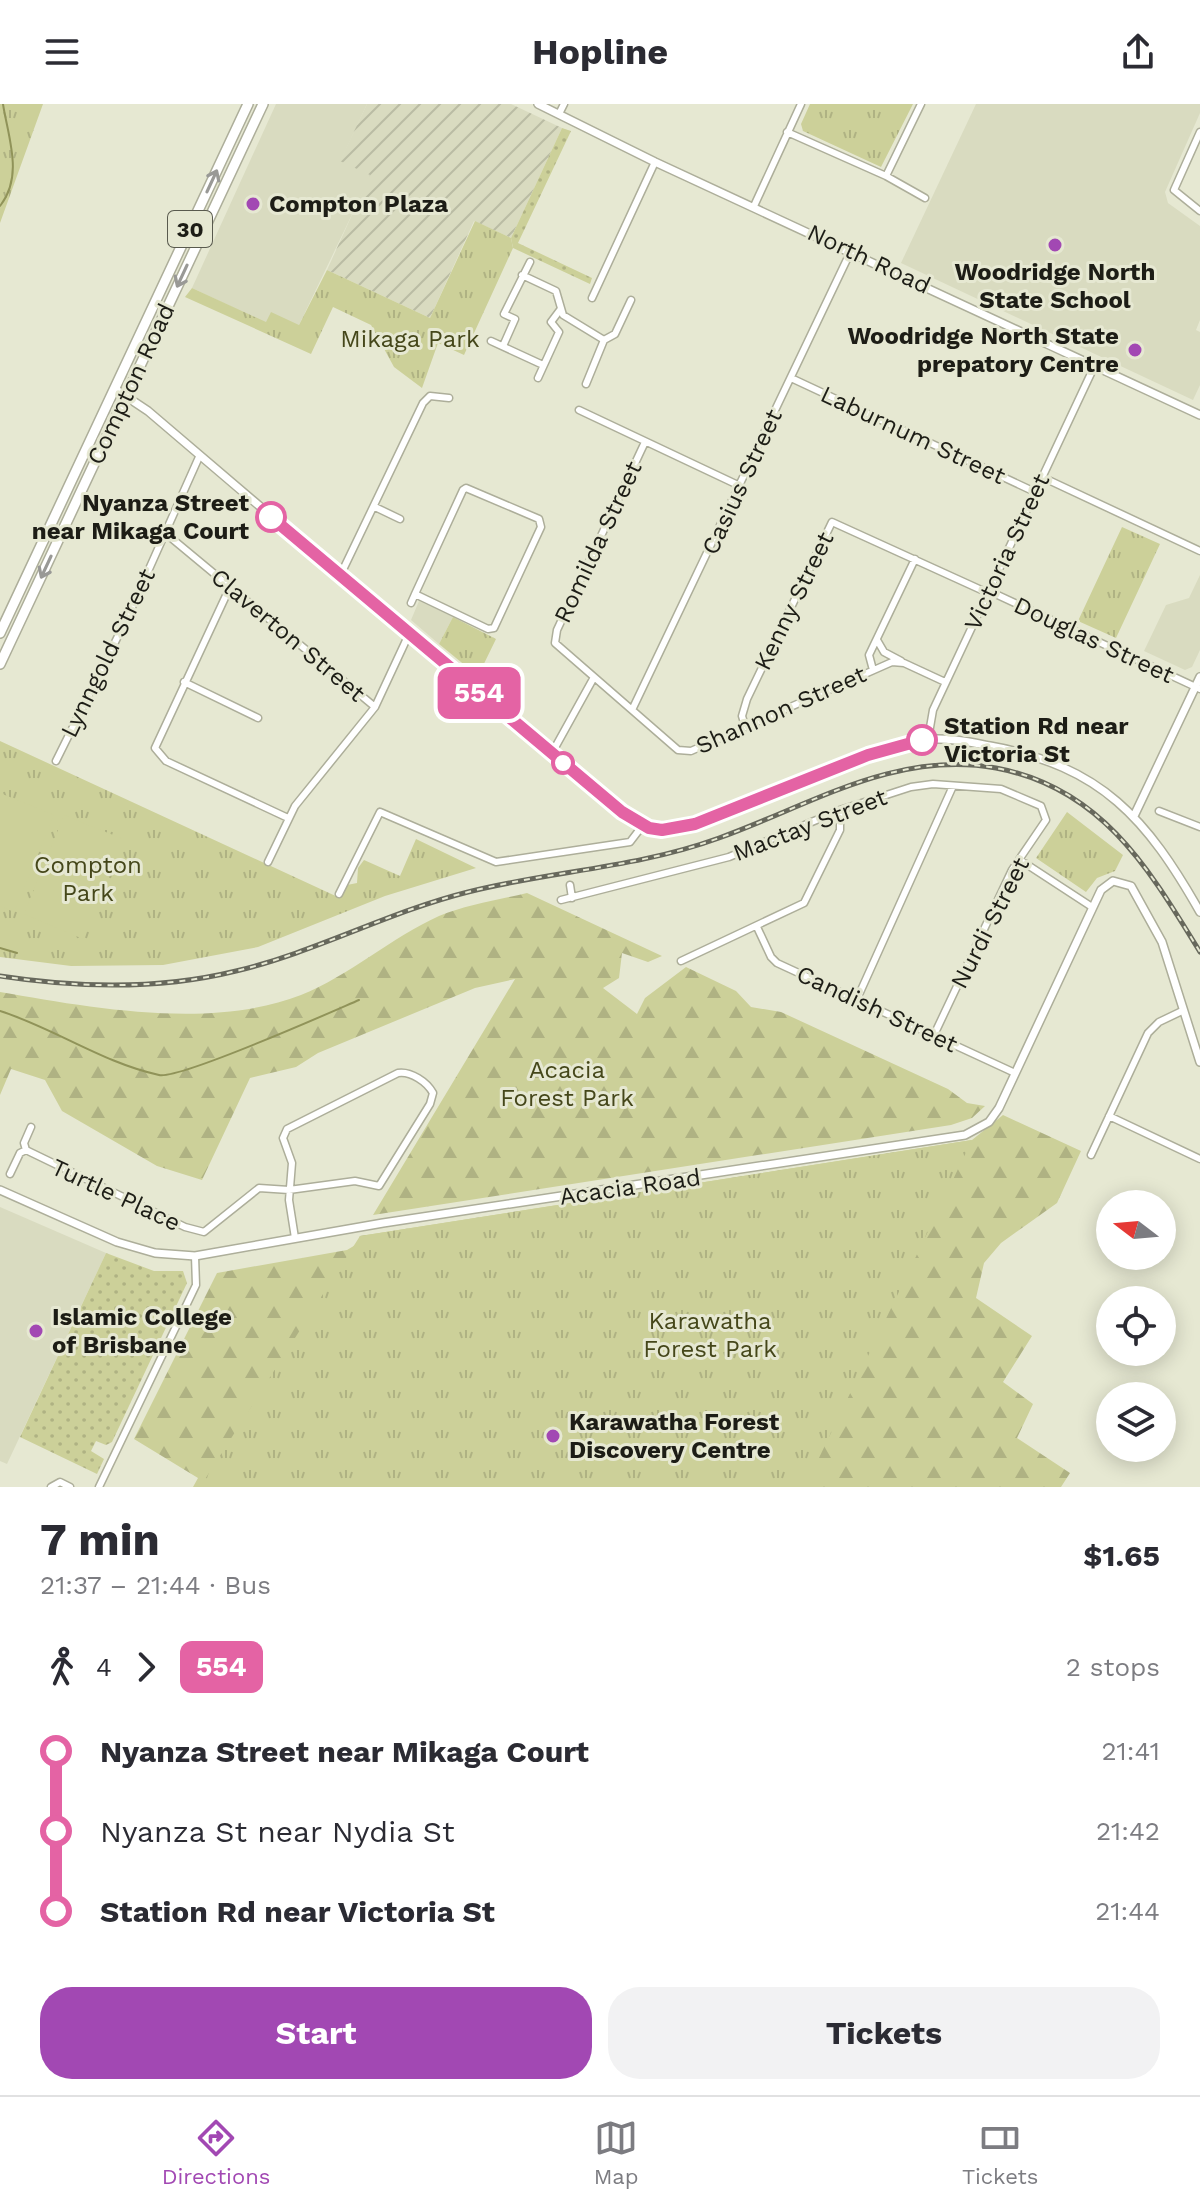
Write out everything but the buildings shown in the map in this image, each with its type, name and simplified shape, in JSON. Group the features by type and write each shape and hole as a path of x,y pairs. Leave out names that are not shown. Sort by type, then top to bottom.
{"main road":[{"name":"Compton Road","path":"0,633 248,104"},
{"name":"Compton Road","path":"0,664 263,104"}],"street":[{"name":"North Road","path":"538,104 655,162 1200,415"},
{"path":"559,114 564,104"},
{"path":"754,206 801,104"},
{"path":"886,176 921,104"},
{"path":"787,132 886,176 925,198"},
{"path":"1200,132 1176,185 1176,195 1200,211"},
{"path":"592,298 655,162"},
{"name":"Casius Street","path":"632,710 850,253"},
{"path":"503,346 515,319 504,314 530,262"},
{"path":"522,275 556,291 560,310 604,340"},
{"path":"586,384 604,340 615,334 631,300"},
{"path":"538,378 559,332 551,322 560,310"},
{"path":"491,341 543,365"},
{"name":"Victoria Street","path":"928,739 929,721 945,682 1094,367"},
{"name":"Laburnum Street","path":"791,378 1035,492"},
{"path":"115,389 127,395 409,634 643,825 662,830 695,824 868,755 928,739 1005,748 1051,763 1095,785 1134,816 1173,863 1200,912"},
{"path":"340,576 423,403 430,396 449,398"},
{"path":"579,410 740,486"},
{"name":"Romilda Street","path":"555,643 557,630 645,442"},
{"name":"Lynngold Street","path":"56,761 129,614 199,457"},
{"path":"1042,477 1200,551"},
{"path":"411,603 415,594 466,488 539,519 541,527 494,628 488,629 415,594"},
{"path":"375,507 400,519"},
{"name":"Douglas Street","path":"832,522 1198,688"},
{"name":"Kenny Street","path":"745,726 742,716 747,699 832,522"},
{"name":"Claverton Street","path":"164,532 375,707"},
{"path":"855,677 870,655 915,559"},
{"path":"230,587 155,748 159,755 288,818"},
{"path":"268,862 288,818 375,707 409,634"},
{"path":"877,640 882,650 945,682"},
{"path":"876,668 877,640"},
{"name":"Shannon Street","path":"555,643 593,679 684,752 876,668 894,661 904,663"},
{"path":"870,655 876,668"},
{"path":"1134,816 1198,688 1200,677"},
{"path":"552,753 593,679"},
{"path":"184,682 258,718"},
{"path":"857,999 953,786"},
{"name":"Mactay Street","path":"561,900 729,857 840,810 911,787 953,786 1014,793 1041,806 1045,812"},
{"path":"681,961 804,903 840,830 840,810"},
{"path":"1159,811 1200,827"},
{"path":"339,894 380,812 496,862 630,842 643,825"},
{"name":"Nurdi Street","path":"934,1035 1020,860 1043,827 1045,812"},
{"path":"1020,860 1092,907"},
{"name":"Acacia Road","path":"0,1190 117,1242 155,1253 195,1256 965,1135 989,1122 1106,883 1122,881 1131,886 1162,942 1182,1011"},
{"path":"570,885 572,898"},
{"name":"Candish Street","path":"757,927 777,963 1015,1073"},
{"path":"1091,1155 1148,1033 1159,1022 1182,1011 1200,1062"},
{"path":"289,1190 355,1181 379,1186 430,1104 431,1089 411,1075 398,1073 287,1129 283,1138 292,1163 289,1190 295,1238"},
{"path":"1109,1116 1200,1159"},
{"name":"Turtle Place","path":"31,1127 24,1143 26,1150 200,1233 208,1230 259,1188 289,1190"},
{"name":"Turtle Place","path":"10,1174 20,1153 26,1150"},
{"path":"99,1487 196,1285 195,1256"},
{"path":"51,1487 60,1482 70,1487"}],"shaded area":[{"path":"276,104 367,104 341,160 371,175 299,325 266,323 192,288"},
{"path":"367,104 511,104 562,128 511,238 474,221 430,318 327,270 370,175 340,161"},
{"name":"Woodridge North State School","path":"976,104 1200,104 1200,113 1165,192 1168,203 1200,226 1200,320 1196,330 1200,332 1200,385 1193,400 901,263"},
{"path":"1200,575 1200,650 1192,667 1185,670 1144,651 1166,605 1189,598"},
{"path":"419,601 453,617 439,644 411,620"},
{"name":"Islamic College of Brisbane","path":"0,1207 106,1253 7,1464 0,1461"}],"green space":[{"path":"0,104 43,104 0,223"},
{"path":"810,104 913,104 881,167 803,131 801,124"},
{"path":"562,128 571,131 518,243 592,278 590,284 513,248 511,238"},
{"name":"Mikaga Park","path":"475,221 511,238 513,248 464,355 438,343 422,388 394,367 371,325 333,307 311,354 185,297 192,288 266,322 271,312 299,325 327,270 430,318"},
{"path":"1122,527 1160,544 1116,638 1078,621"},
{"path":"453,617 496,639 478,676 439,644"},
{"name":"Compton Park","path":"0,741 340,898 347,885 357,883 358,868 364,860 400,876 416,839 476,868 385,896 258,947 163,965 71,966 0,957"},
{"path":"0,793 54,815 14,912 0,906"},
{"path":"1067,812 1123,855 1115,871 1097,878 1086,892 1036,858"},
{"path":"64,815 123,839 83,939 24,914"},
{"name":"Acacia Forest Park","path":"527,893 662,956 648,962 622,953 619,978 603,988 637,1014 645,998 686,967 736,991 751,1007 781,1012 948,1089 967,1103 985,1106 972,1118 951,1125 373,1215 515,979 475,988 318,1053 296,1067 250,1078 202,1180 157,1166 62,1111 45,1080 11,1069 0,1095 0,992 152,1013 229,1012 266,1006 319,987 439,916"},
{"name":"Karawatha Forest Park","path":"1003,1115 1081,1151 1057,1203 1001,1243 984,1263 976,1298 1032,1336 1003,1382 1033,1404 1017,1438 1070,1473 1061,1487 193,1487 198,1478 134,1439 217,1273 347,1250 357,1244 360,1236 972,1140"},
{"name":"Karawatha Forest Park","path":"972,1140 805,1487 200,1487 360,1236"},
{"path":"106,1253 154,1271 183,1271 187,1283 112,1442 106,1445 96,1441 91,1451 104,1459 97,1474 20,1437"}],"waterway":[{"path":"0,206 7,194 13,169 3,104"},
{"path":"0,948 17,953"},
{"path":"0,1011 98,1054 159,1075 172,1074 224,1057 359,1000"}],"railway":[{"path":"0,976 59,983 118,985 178,981 236,971 295,953 438,900 688,848 854,784 923,767 959,764 996,768 1033,778 1094,813 1119,836 1141,863 1200,952"}],"bus line":[{"name":"554","path":"271,517 622,812 649,828 674,829 725,815 842,764 922,740"}],"place":[{"name":"Compton Plaza","path":"253,204"},
{"name":"Woodridge North State School","path":"1055,245"},
{"name":"Woodridge North State prepatory Centre","path":"1135,350"},
{"name":"Nyanza Street near Mikaga Court","path":"271,517"},
{"name":"Station Rd near Victoria St","path":"922,740"},
{"name":"Islamic College of Brisbane","path":"36,1331"},
{"name":"Karawatha Forest Discovery Centre","path":"553,1436"}]}
